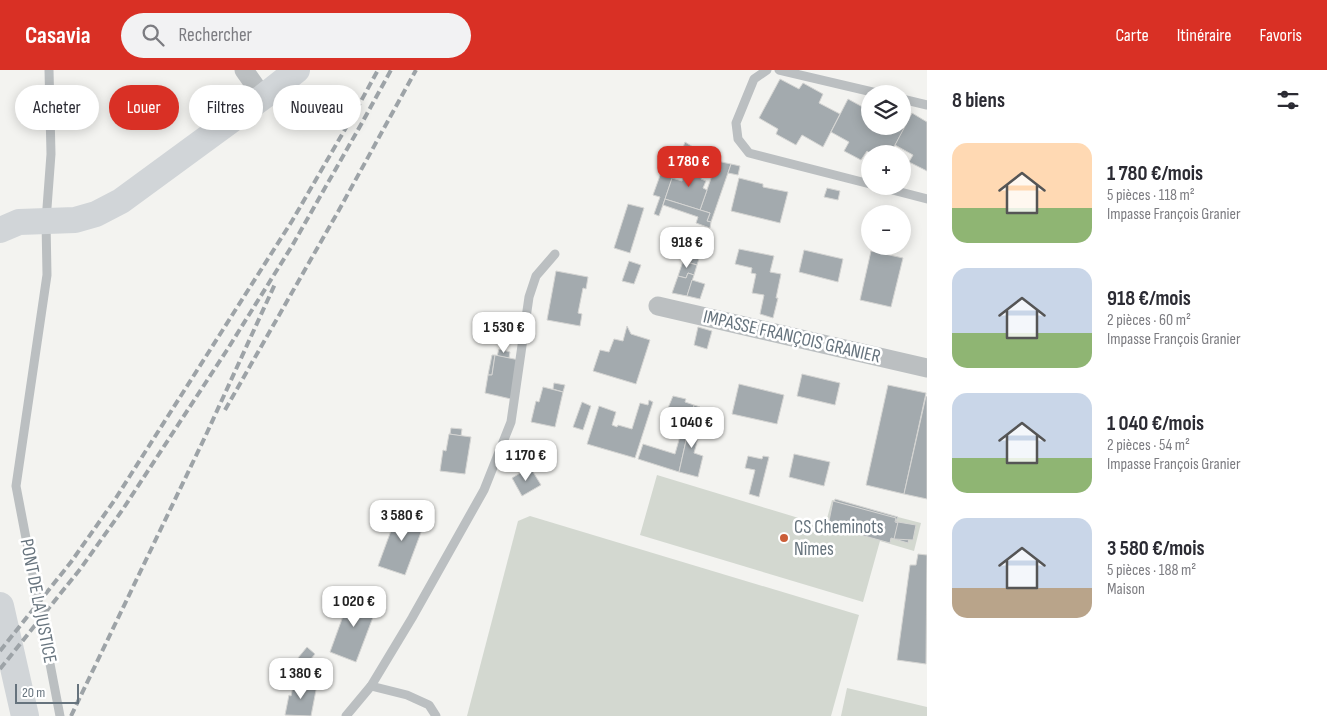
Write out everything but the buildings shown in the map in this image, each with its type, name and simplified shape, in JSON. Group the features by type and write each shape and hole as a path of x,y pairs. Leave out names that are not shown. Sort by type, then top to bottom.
{"main road":[{"path":"263,98 292,72"},
{"path":"0,230 19,222 75,220 96,214 121,201 219,130"},
{"name":"PONT DE LA JUSTICE","path":"0,606 25,716"}],"street":[{"path":"244,70 254,85"},
{"name":"IMPASSE FRANÇOIS GRANIER","path":"658,306 927,368"}],"lane":[{"name":"PONT DE LA JUSTICE","path":"49,70 51,154 46,221 47,275 16,486 60,716"},
{"path":"767,70 754,79 736,122 738,140 749,153 861,182"},
{"path":"779,70 861,89"},
{"path":"911,101 927,104"},
{"path":"911,195 927,199"},
{"path":"346,716 371,686 412,618 484,490 512,422 529,297 536,276 555,254"},
{"path":"371,686 407,695 429,705 436,716"}],"shaded area":[{"name":"CS Cheminots Nîmes","path":"657,475 825,526 832,500 921,523 914,551 880,541 863,602 640,535"},
{"path":"530,516 859,615 831,716 467,716 518,521"},
{"path":"847,688 927,707 927,716 841,716"}],"railway":[{"path":"0,651 71,562 114,501 292,221 378,70"},
{"path":"0,669 81,568 123,509 227,350 292,246 391,70"},
{"path":"225,410 416,70"},
{"path":"71,716 205,437 275,284"}],"place":[{"name":"CS Cheminots Nîmes","path":"784,538"}]}
